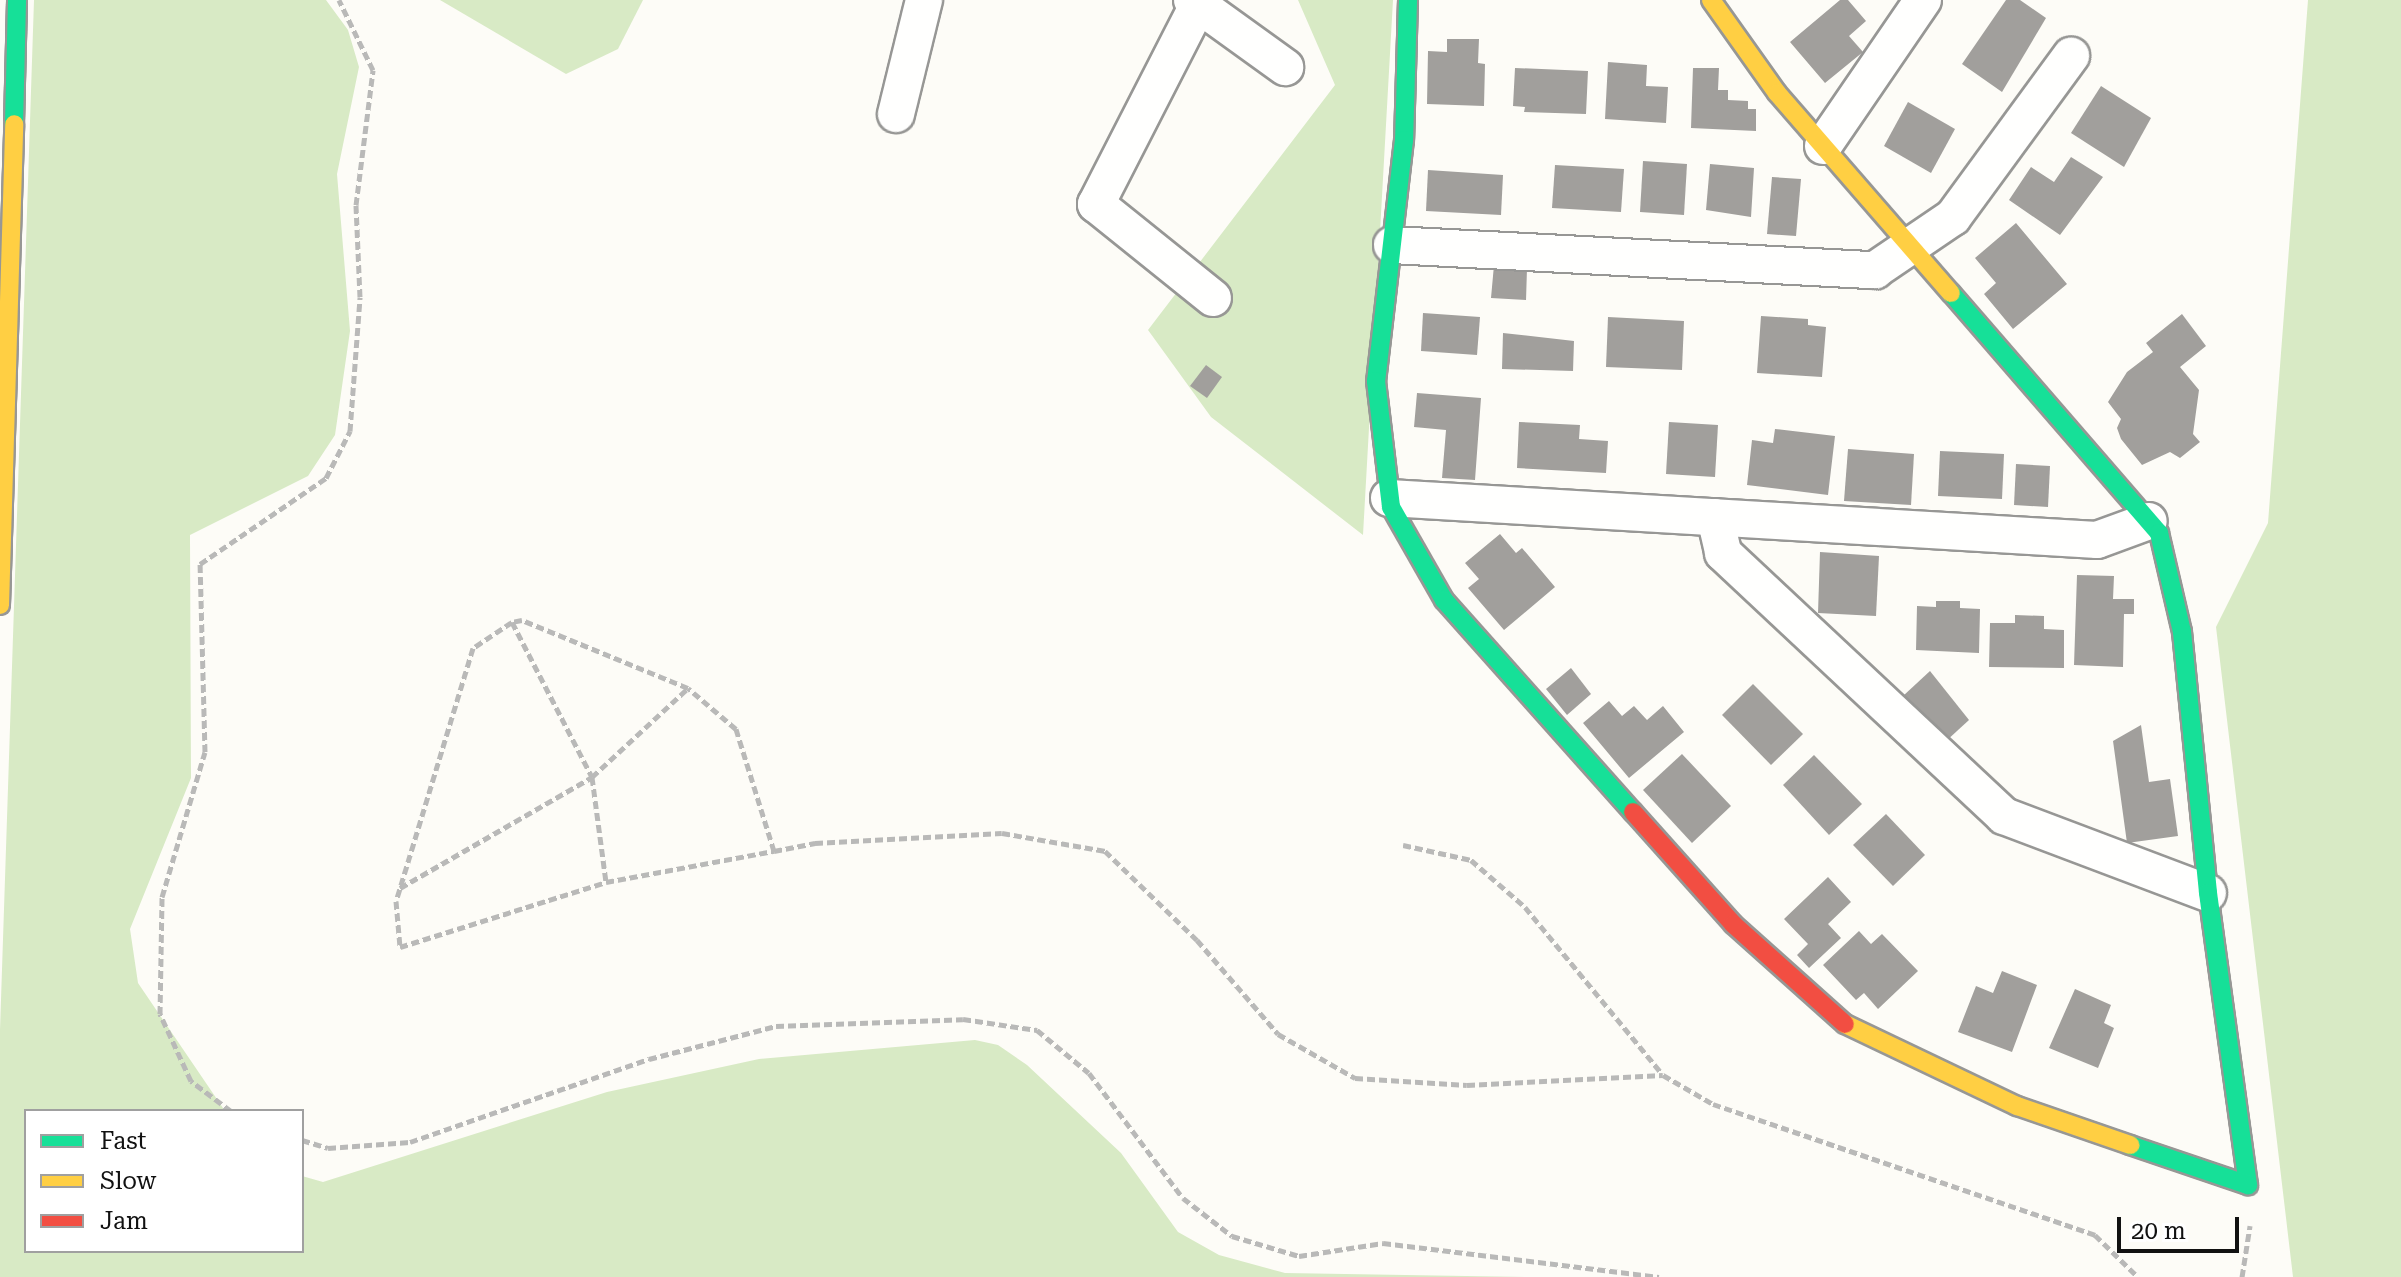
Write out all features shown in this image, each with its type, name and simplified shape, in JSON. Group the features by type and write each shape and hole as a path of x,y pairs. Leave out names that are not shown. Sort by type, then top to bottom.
{"street":[{"path":"0,605 17,0"},
{"path":"896,114 924,0"},
{"path":"1408,0 1404,140 1376,381 1389,498 1444,600 1733,924 1845,1024 2017,1106 2248,1185 2208,893 2182,632 2159,533 1823,146 1701,0"},
{"path":"1823,146 1923,0"},
{"path":"1213,298 1096,204 1195,2 1285,67"},
{"path":"1392,245 1875,270 1953,217 2071,56"},
{"path":"1389,498 2097,540 2149,521"},
{"path":"1715,517 1723,553 2004,816 2208,893"}],"path":[{"path":"228,1109 191,1081 160,1014 162,897 205,752 200,564 326,478 350,431 360,297 356,205 373,70 339,0"},
{"path":"774,851 736,729 688,688 522,620 512,622 473,648 399,889 400,947 606,882 774,851 815,843 1002,833 1105,851 1197,940 1278,1034 1355,1078 1467,1085 1663,1075"},
{"path":"512,622 592,777 606,882"},
{"path":"399,889 592,777 688,688"},
{"path":"1403,845 1471,860 1525,907 1663,1075 1713,1104 2095,1235 2138,1277"},
{"path":"304,1141 328,1148 410,1142 649,1059 776,1026 963,1019 1037,1030 1089,1073 1183,1198 1232,1236 1299,1256 1383,1243 1659,1277"},
{"path":"2242,1277 2251,1226 2248,1185"}],"green space":[{"path":"34,0 326,0 348,30 359,67 337,174 350,331 335,435 308,476 190,535 191,778 130,929 138,983 224,1109 24,1109 24,1253 304,1253 304,1177 323,1182 607,1092 759,1059 975,1040 998,1045 1027,1065 1121,1153 1178,1232 1219,1255 1285,1273 1526,1277 0,1277 0,1030"},
{"path":"440,0 643,0 618,49 566,74"},
{"path":"1298,0 1393,0 1363,535 1211,417 1148,330 1335,85"},
{"path":"2308,0 2401,0 2401,1277 2293,1277 2216,627 2268,523"}],"building":[{"path":"1840,0 1848,0 1866,21 1849,36 1863,52 1825,83 1790,42"},
{"path":"2006,0 2020,0 2046,18 2002,92 1962,64"},
{"path":"1447,39 1479,39 1478,63 1485,64 1484,106 1427,104 1428,51 1447,52"},
{"path":"1608,62 1647,65 1646,86 1668,87 1666,123 1605,119"},
{"path":"1515,68 1588,71 1586,114 1524,112 1525,107 1513,106"},
{"path":"1693,68 1719,68 1718,90 1728,90 1728,100 1748,101 1748,109 1756,109 1756,131 1691,128"},
{"path":"2101,86 2151,118 2124,167 2071,133"},
{"path":"1908,102 1955,129 1931,173 1884,146"},
{"path":"2071,157 2103,177 2060,235 2009,200 2031,167 2054,182"},
{"path":"1643,161 1687,164 1684,215 1640,212"},
{"path":"1710,164 1754,168 1751,217 1706,210"},
{"path":"1555,165 1624,169 1621,212 1552,208"},
{"path":"1428,170 1503,175 1501,215 1426,211"},
{"path":"1772,177 1801,179 1796,236 1767,234"},
{"path":"2016,223 2067,284 2013,329 1984,294 1996,283 1975,258"},
{"path":"1494,265 1527,268 1526,300 1491,298"},
{"path":"1423,313 1480,317 1477,355 1421,351"},
{"path":"2182,314 2206,346 2180,367 2199,390 2193,434 2200,442 2180,458 2170,452 2142,465 2121,439 2117,428 2121,419 2108,402 2127,372 2153,352 2146,343"},
{"path":"1761,316 1808,319 1808,325 1826,327 1822,377 1757,373"},
{"path":"1608,317 1684,321 1682,370 1606,367"},
{"path":"1503,333 1574,341 1573,371 1502,369"},
{"path":"1206,365 1222,377 1207,398 1190,386"},
{"path":"1417,393 1481,398 1475,480 1442,478 1446,430 1414,427"},
{"path":"1519,422 1580,425 1579,439 1608,441 1606,473 1517,468"},
{"path":"1669,422 1718,425 1715,477 1666,474"},
{"path":"1775,429 1835,436 1828,495 1747,485 1752,440 1773,443"},
{"path":"1848,449 1914,454 1911,505 1844,501"},
{"path":"1940,451 2004,454 2002,499 1938,496"},
{"path":"2016,464 2050,466 2048,507 2014,505"},
{"path":"1500,534 1516,553 1522,548 1555,587 1504,630 1468,588 1479,579 1465,563"},
{"path":"1820,552 1879,556 1876,616 1818,613"},
{"path":"2077,575 2114,576 2113,599 2134,599 2134,614 2124,614 2123,667 2074,665"},
{"path":"1936,601 1960,601 1960,608 1980,609 1979,653 1916,650 1917,606 1936,607"},
{"path":"2015,615 2044,616 2044,629 2064,630 2064,668 1989,667 1990,623 2015,623"},
{"path":"1571,668 1591,694 1567,715 1546,689"},
{"path":"1930,671 1969,720 1945,742 1903,696"},
{"path":"1753,684 1803,734 1771,765 1722,715"},
{"path":"1609,701 1622,716 1634,706 1647,720 1663,706 1684,732 1629,778 1583,723"},
{"path":"2141,725 2149,782 2170,779 2178,836 2127,843 2113,741"},
{"path":"1682,754 1731,806 1692,843 1643,790"},
{"path":"1814,755 1862,804 1829,835 1783,785"},
{"path":"1886,814 1925,855 1893,886 1853,845"},
{"path":"1828,877 1851,902 1828,924 1841,938 1809,968 1797,955 1808,944 1784,919"},
{"path":"1859,931 1871,944 1882,934 1918,971 1878,1009 1864,993 1856,1000 1823,965"},
{"path":"2002,971 2037,985 2012,1052 1958,1032 1976,986 1993,993"},
{"path":"2075,989 2111,1005 2104,1023 2114,1028 2098,1068 2049,1048"}],"traffic: fast":[{"path":"14,124 17,0"},
{"path":"1408,0 1404,140 1376,381 1391,507 1444,600 1633,812"},
{"path":"1951,293 2159,533 2182,632 2208,893 2248,1185 2130,1145"}],"traffic: slow":[{"path":"1711,0 1777,93 1951,293"},
{"path":"0,605 14,124"},
{"path":"1845,1024 2017,1106 2130,1145"}],"traffic: jam":[{"path":"1633,812 1733,924 1845,1024"}]}
